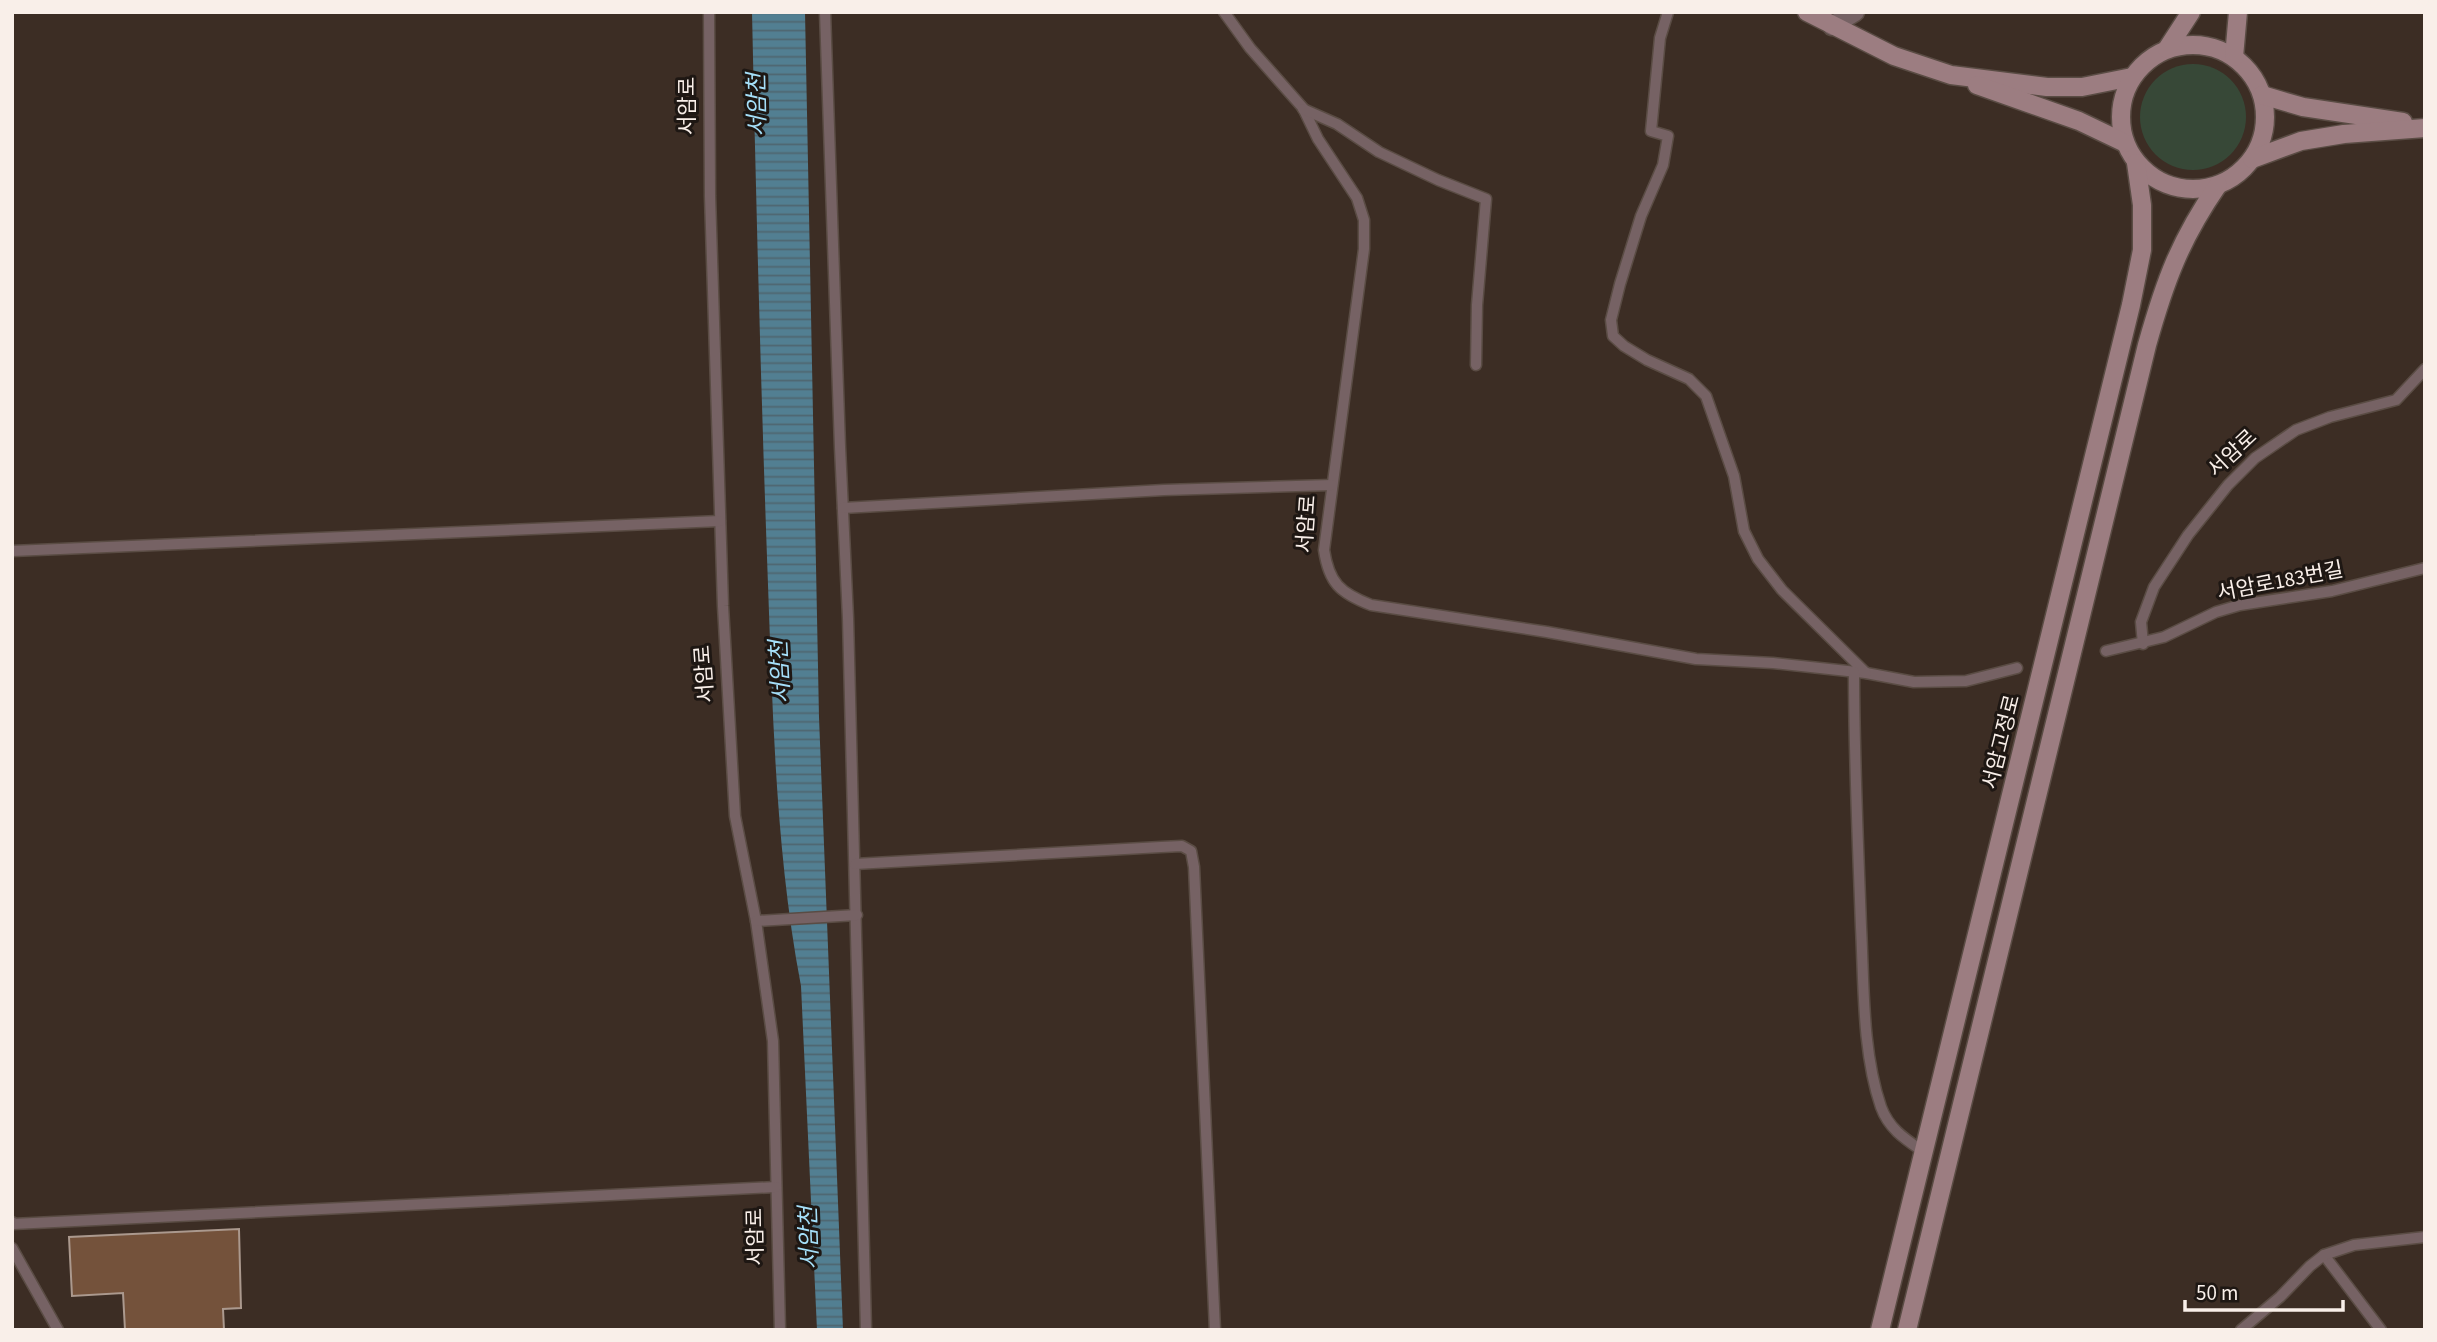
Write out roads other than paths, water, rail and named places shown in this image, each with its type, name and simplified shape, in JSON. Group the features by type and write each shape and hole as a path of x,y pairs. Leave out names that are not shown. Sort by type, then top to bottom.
{"main road":[{"path":"1807,12 1895,55 2080,121 2125,143"},
{"path":"2167,49 2191,12"},
{"path":"2234,57 2238,12"},
{"path":"2190,44 2211,46 2234,57 2251,74 2262,95 2266,117 2262,140 2252,159 2237,175 2218,185 2196,190 2174,189 2154,178 2136,163 2125,143 2120,121 2122,98 2132,77 2147,60 2167,49 2190,44"},
{"path":"1951,75 2047,87 2082,87 2132,77"},
{"path":"2262,95 2303,107 2425,126"},
{"path":"2252,159 2301,141 2425,126"},
{"name":"서암고정로","path":"1880,1330 2132,305 2142,250 2142,205 2136,163"},
{"path":"1907,1330 2147,345 2163,287 2178,252 2193,221 2218,185"}],"street":[{"path":"1832,26 1855,12"}],"lane":[{"name":"서암로","path":"709,12 710,196 720,521 735,816 761,921 773,1041 780,1330"},
{"path":"825,12 857,915 866,1330"},
{"name":"서암로","path":"1224,12 1250,48 1303,108 1318,139 1357,198 1364,220 1364,248 1324,550 1327,568 1342,591 1371,605 1696,659 1773,663 1866,673 1914,682 1966,681 2017,668"},
{"path":"1668,12 1660,38 1651,131 1668,135 1663,165 1641,216 1620,284 1611,320 1613,336 1647,360 1689,379 1706,396 1734,476 1744,531 1758,559 1782,590 1866,673"},
{"path":"1303,108 1337,124 1379,152 1486,199 1476,365"},
{"name":"서암로","path":"2143,644 2141,622 2154,586 2188,535 2228,485 2255,458 2295,430 2330,417 2396,400 2425,369"},
{"path":"843,508 1164,490 1332,485"},
{"path":"12,551 720,521"},
{"name":"서암로183번길","path":"2106,651 2143,644 2216,612 2241,605 2332,591 2425,568"},
{"path":"1854,672 1854,779 1865,1009 1873,1078 1881,1108 1890,1125 1900,1136 1924,1152"},
{"path":"855,864 1182,846 1191,851 1215,1330"},
{"path":"761,921 857,915"},
{"path":"13,1224 776,1187"},
{"path":"2241,1330 2324,1255 2354,1245 2425,1237"},
{"path":"12,1248 58,1330"},
{"path":"2324,1255 2381,1330"}],"water":[{"name":"서암천","path":"752,12 805,12 819,717 843,1330 817,1330 801,986 786,887 777,787 763,442"}]}
